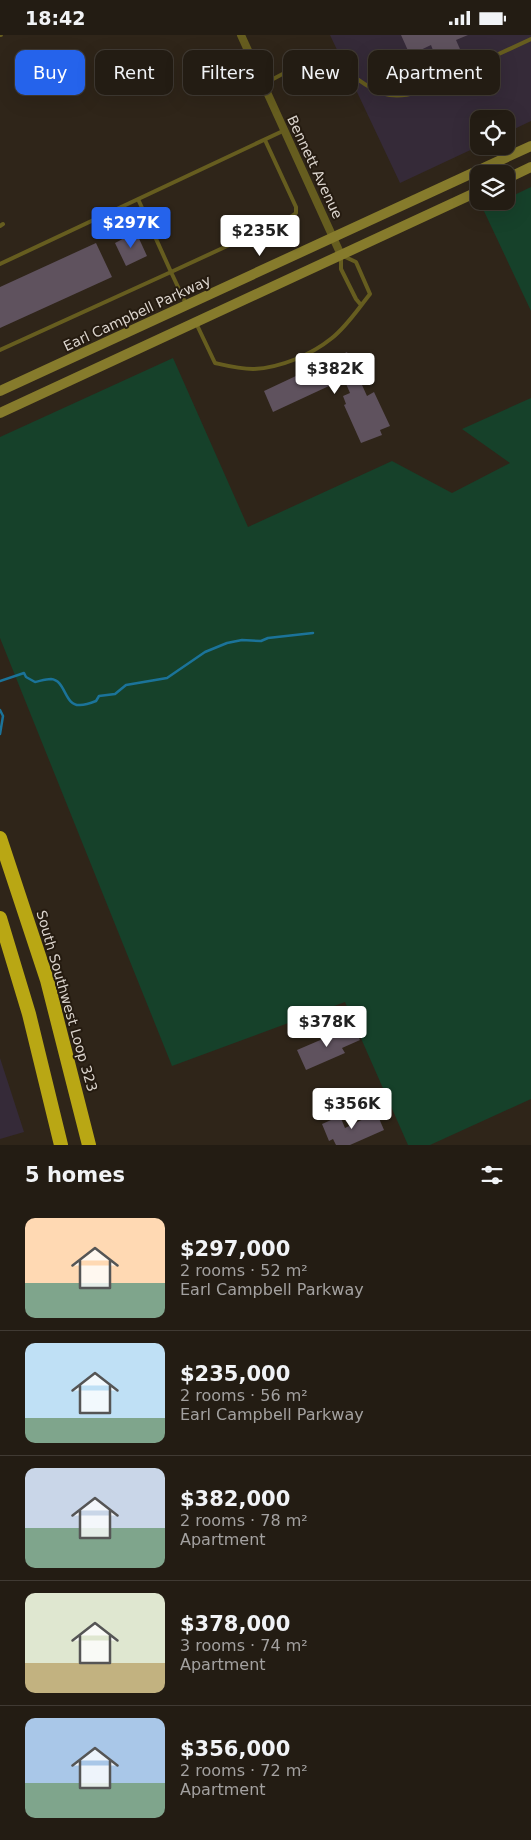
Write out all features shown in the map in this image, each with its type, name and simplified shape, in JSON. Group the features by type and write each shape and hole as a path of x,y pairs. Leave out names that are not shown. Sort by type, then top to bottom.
{"highway":[{"name":"South Southwest Loop 323","path":"0,839 17,886 56,1013 88,1145"},
{"path":"0,864 17,886"},
{"path":"0,918 29,1014 61,1145"}],"main road":[{"name":"Earl Campbell Parkway","path":"0,391 531,146"},
{"path":"515,175 531,167"},
{"path":"0,413 470,195"}],"street":[{"name":"Bennett Avenue","path":"241,35 248,50"},
{"name":"Bennett Avenue","path":"268,95 341,255"}],"lane":[{"path":"273,79 302,66 312,63 326,63 340,67 383,94 400,96 417,92 531,39"},
{"path":"0,264 285,131"},
{"path":"0,350 296,213 296,207 265,140"},
{"path":"138,199 186,305"},
{"path":"196,322 215,363 253,369 289,361 332,338 361,305 370,294 356,262 341,255 341,269 361,305"}],"shaded area":[{"path":"330,35 531,35 531,121 515,129 515,110 470,110 470,150 400,183 358,94 358,50 337,50"},
{"path":"0,1058 24,1132 0,1139"}],"green space":[{"path":"531,187 531,311 483,210 515,210 515,195"},
{"path":"173,358 248,527 392,461 452,493 510,463 462,429 531,398 531,1099 430,1145 408,1145 345,1002 172,1066 0,638 0,437"}],"building":[{"path":"401,35 468,35 456,40 460,50 433,50 431,45 420,50 408,50"},
{"path":"136,232 147,256 126,266 115,243"},
{"path":"96,243 112,277 0,328 0,287"},
{"path":"347,352 367,396 374,392 390,426 380,430 382,435 361,443 344,405 346,404 343,396 350,393 344,379 273,412 264,391"},
{"path":"353,1026 360,1040 342,1048 345,1053 306,1070 297,1050"},
{"path":"374,1114 376,1118 378,1116 384,1130 350,1145 336,1145 333,1139 329,1141 322,1124 340,1116 345,1128"}],"waterway":[{"path":"0,681 24,673 26,677 35,682 56,680 71,701 75,704 84,705 96,701 99,696 115,694 126,685 167,678 205,652 227,643 242,640 261,641 268,638 313,633"},
{"path":"0,710 3,716 0,734"}]}
